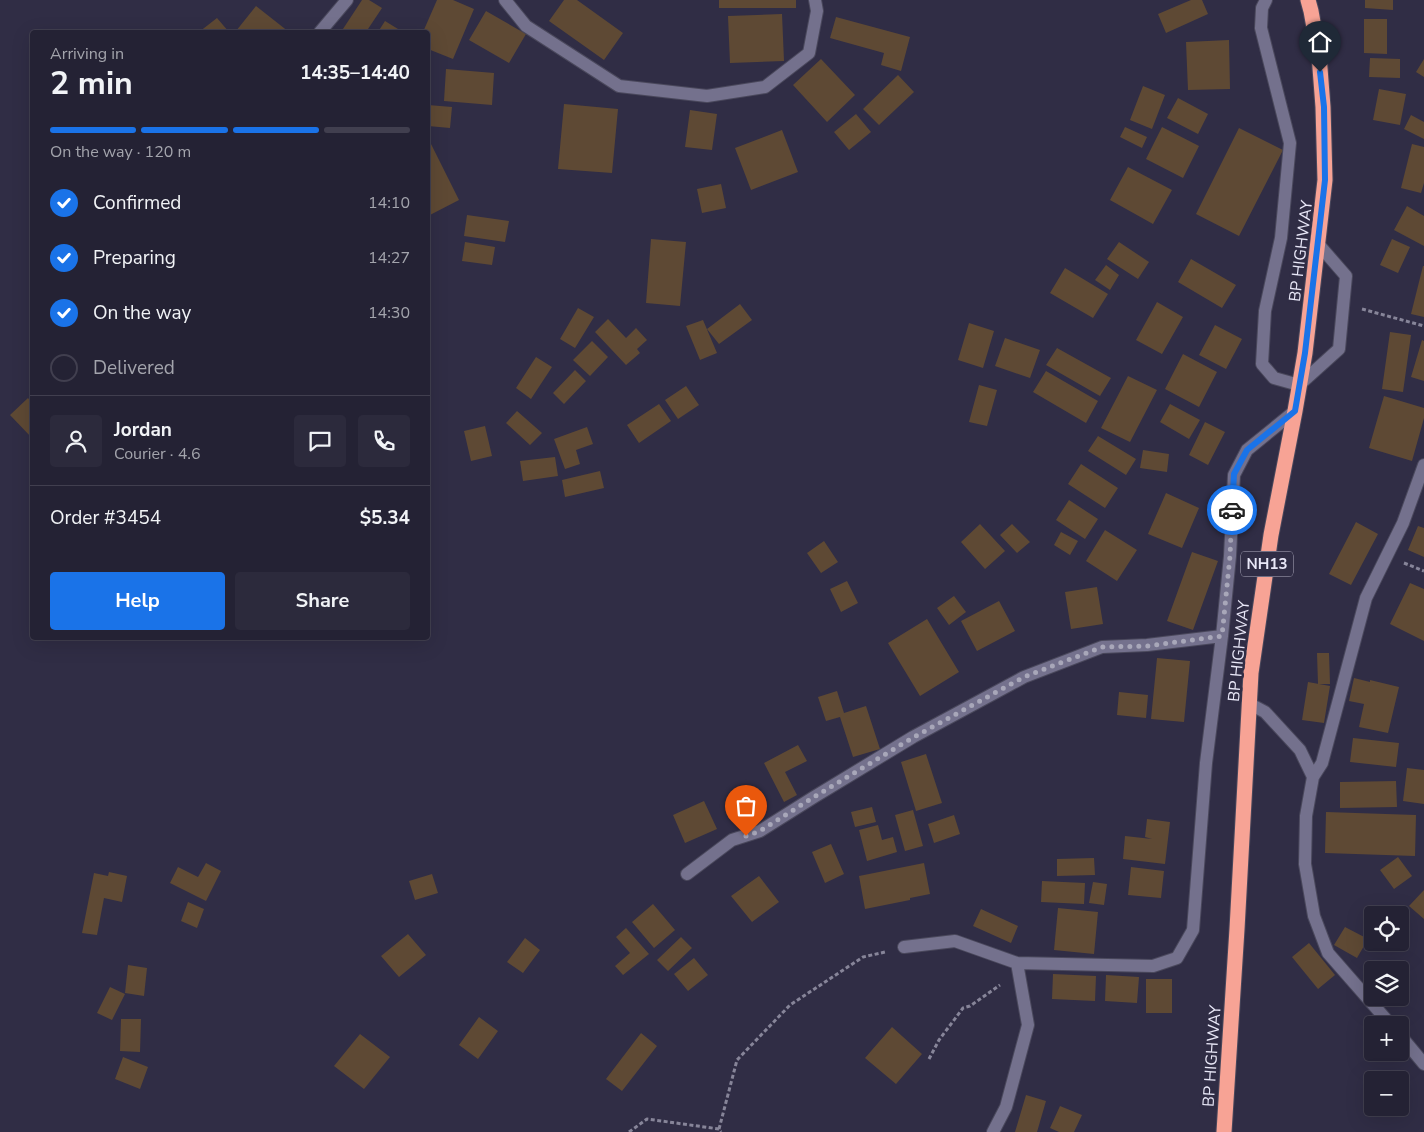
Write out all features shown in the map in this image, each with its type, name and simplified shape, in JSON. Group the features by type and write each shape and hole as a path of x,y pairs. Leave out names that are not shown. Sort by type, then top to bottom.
{"highway":[{"name":"BP HIGHWAY","path":"1224,1132 1251,673 1271,535 1305,353 1325,180 1324,107 1319,55 1308,0"}],"street":[{"path":"322,30 347,0"},
{"path":"505,0 526,26 618,86 707,96 765,87 808,53 817,11 816,0"},
{"path":"1266,0 1262,8 1261,28 1290,144 1281,238 1265,311 1262,364 1274,378 1299,385 1338,348 1346,276 1318,245"},
{"path":"904,947 955,941 1016,963 1153,966 1177,958 1193,930 1206,763 1222,636 1232,532 1234,474 1247,450 1295,411"},
{"path":"1384,1016 1328,953 1314,916 1305,864 1306,816 1313,777 1322,762 1366,598 1403,524 1424,465"},
{"path":"687,874 732,840 760,831 914,737 1024,677 1102,647 1147,646 1222,636"},
{"path":"1250,704 1265,712 1300,750 1313,777"},
{"path":"993,1132 1006,1107 1028,1025 1016,963"},
{"path":"1409,1046 1424,1064"}],"path":[{"path":"1343,303 1424,326"},
{"path":"629,1132 648,1119 720,1130 737,1060 790,1005 863,957 904,947"},
{"path":"929,1059 939,1040 963,1008 970,1006 1001,985"}],"building":[{"path":"362,0 369,0 382,8 367,30 342,30"},
{"path":"437,0 453,0 474,9 453,59 430,50 430,30 424,30"},
{"path":"564,0 577,0 623,33 604,60 549,21"},
{"path":"719,0 796,0 796,8 719,8"},
{"path":"1191,0 1202,0 1208,14 1166,33 1158,14"},
{"path":"1365,0 1393,0 1393,10 1365,8"},
{"path":"256,6 286,30 237,30"},
{"path":"486,11 526,34 509,63 469,40"},
{"path":"782,14 784,61 730,63 728,16"},
{"path":"836,17 910,37 901,71 881,65 884,53 830,38"},
{"path":"217,18 227,30 202,30"},
{"path":"1364,19 1387,19 1387,54 1364,53"},
{"path":"385,21 400,30 379,30"},
{"path":"1229,40 1230,89 1188,90 1186,42"},
{"path":"1370,58 1400,59 1400,78 1369,77"},
{"path":"821,59 855,95 827,122 793,85"},
{"path":"1424,59 1424,77 1416,72"},
{"path":"446,69 494,73 492,105 444,101"},
{"path":"898,75 914,92 879,125 863,109"},
{"path":"1143,86 1165,95 1152,129 1130,120"},
{"path":"1379,89 1406,94 1400,125 1373,120"},
{"path":"1178,98 1208,114 1198,134 1167,118"},
{"path":"564,104 618,109 612,173 558,169"},
{"path":"430,105 452,107 450,128 430,126"},
{"path":"690,110 717,114 712,150 685,147"},
{"path":"856,114 871,132 849,150 834,132"},
{"path":"1411,115 1424,122 1424,139 1404,129"},
{"path":"1125,127 1147,137 1142,148 1120,137"},
{"path":"1162,127 1199,146 1183,178 1146,159"},
{"path":"1239,128 1283,150 1239,236 1196,214"},
{"path":"782,130 798,172 751,190 735,148"},
{"path":"430,144 459,200 430,215"},
{"path":"1412,144 1424,147 1424,183 1421,193 1401,188"},
{"path":"1128,167 1172,190 1153,224 1110,200"},
{"path":"721,184 726,208 702,213 697,189"},
{"path":"1407,206 1424,216 1424,246 1394,230"},
{"path":"467,215 509,221 505,242 464,236"},
{"path":"651,239 686,242 680,306 646,303"},
{"path":"1392,239 1410,247 1398,273 1380,265"},
{"path":"465,242 495,247 492,265 462,261"},
{"path":"1119,242 1149,262 1138,279 1107,259"},
{"path":"1191,259 1236,285 1222,308 1178,282"},
{"path":"1106,265 1119,275 1110,290 1095,280"},
{"path":"1424,266 1424,317 1411,314"},
{"path":"1065,268 1108,294 1093,318 1050,293"},
{"path":"1157,302 1183,317 1162,354 1136,340"},
{"path":"740,304 752,320 719,344 707,329"},
{"path":"578,308 594,317 575,348 560,339"},
{"path":"608,319 626,338 636,328 647,340 637,349 640,353 626,365 595,332"},
{"path":"703,320 717,353 700,360 686,326"},
{"path":"969,323 994,331 983,368 958,360"},
{"path":"1215,325 1242,339 1226,369 1199,355"},
{"path":"1390,332 1411,335 1403,392 1382,389"},
{"path":"1005,338 1040,350 1030,378 995,366"},
{"path":"1422,340 1424,341 1424,381 1411,377"},
{"path":"592,341 608,357 590,376 573,360"},
{"path":"1057,348 1111,378 1100,396 1046,365"},
{"path":"1183,354 1217,372 1199,407 1165,389"},
{"path":"536,357 552,367 531,399 516,388"},
{"path":"575,370 586,381 564,404 553,393"},
{"path":"1046,371 1098,401 1086,423 1033,392"},
{"path":"1128,376 1157,390 1130,442 1101,428"},
{"path":"979,385 997,390 987,426 969,422"},
{"path":"686,386 699,405 678,419 665,400"},
{"path":"1384,396 1424,408 1424,418 1412,461 1369,448"},
{"path":"28,398 30,400 30,436 10,415"},
{"path":"659,404 671,421 639,443 627,425"},
{"path":"1170,404 1200,420 1189,439 1160,422"},
{"path":"517,411 542,433 530,445 506,423"},
{"path":"1205,422 1225,432 1208,465 1189,455"},
{"path":"485,426 492,456 471,461 464,431"},
{"path":"587,427 593,444 576,450 580,464 565,469 554,439"},
{"path":"1098,436 1136,459 1126,475 1088,451"},
{"path":"1143,450 1169,454 1167,472 1140,468"},
{"path":"555,457 558,476 523,481 520,461"},
{"path":"1081,464 1118,488 1105,508 1068,484"},
{"path":"600,471 604,488 565,497 562,480"},
{"path":"1166,493 1199,508 1182,548 1148,534"},
{"path":"1069,500 1098,519 1085,539 1056,520"},
{"path":"1356,522 1378,534 1351,585 1329,574"},
{"path":"980,524 1005,551 985,569 961,542"},
{"path":"1012,524 1030,542 1017,553 1000,535"},
{"path":"1418,526 1424,528 1424,557 1408,550"},
{"path":"1105,530 1137,550 1117,581 1086,561"},
{"path":"1061,532 1078,541 1070,555 1054,545"},
{"path":"824,541 838,562 821,573 807,553"},
{"path":"1192,552 1218,561 1193,630 1167,621"},
{"path":"847,581 858,603 841,612 830,589"},
{"path":"1410,583 1424,589 1424,641 1390,624"},
{"path":"1097,587 1103,624 1071,629 1065,592"},
{"path":"954,596 966,612 949,625 937,608"},
{"path":"999,601 1015,631 977,651 961,621"},
{"path":"927,619 959,672 920,696 888,643"},
{"path":"1317,653 1329,653 1330,684 1318,684"},
{"path":"1157,658 1190,661 1184,722 1151,719"},
{"path":"1354,678 1399,687 1388,733 1359,727 1364,704 1349,701"},
{"path":"1308,682 1330,686 1324,723 1302,720"},
{"path":"837,691 844,713 866,706 880,749 853,757 840,717 826,721 818,697"},
{"path":"1119,692 1148,695 1146,718 1117,715"},
{"path":"1353,738 1399,743 1396,767 1350,762"},
{"path":"798,745 807,761 785,772 797,795 784,802 764,763"},
{"path":"926,754 942,803 916,811 901,762"},
{"path":"1407,768 1424,770 1424,804 1403,801"},
{"path":"1396,781 1397,807 1340,808 1340,782"},
{"path":"704,801 717,829 685,843 673,815"},
{"path":"872,807 876,822 855,827 851,812"},
{"path":"913,810 923,846 905,851 895,815"},
{"path":"1326,812 1416,815 1415,856 1325,853"},
{"path":"954,815 960,834 934,843 928,824"},
{"path":"1147,819 1170,822 1165,864 1123,859 1125,836 1152,839 1145,837"},
{"path":"878,825 882,840 893,837 897,852 867,861 859,830"},
{"path":"831,844 844,874 825,883 812,852"},
{"path":"1398,857 1412,876 1394,889 1380,870"},
{"path":"1094,858 1095,875 1057,876 1057,859"},
{"path":"206,863 221,871 206,901 170,883 178,867 198,877"},
{"path":"924,863 930,894 865,909 859,876"},
{"path":"1131,867 1164,871 1161,898 1128,895"},
{"path":"109,872 127,876 122,902 104,898 97,935 82,933 94,873 108,876"},
{"path":"432,874 438,893 415,900 409,881"},
{"path":"759,876 779,902 752,922 731,896"},
{"path":"1042,881 1085,883 1084,904 1041,902"},
{"path":"1093,882 1107,884 1104,905 1089,903"},
{"path":"1424,890 1424,919 1409,906"},
{"path":"188,902 204,909 197,928 181,921"},
{"path":"653,904 675,930 654,948 632,922"},
{"path":"1058,908 1098,912 1094,954 1054,950"},
{"path":"981,909 1018,926 1011,943 973,926"},
{"path":"1345,927 1364,937 1364,946 1357,958 1334,945"},
{"path":"626,928 649,954 623,975 615,966 630,953 616,937"},
{"path":"408,934 426,955 399,977 381,956"},
{"path":"681,937 692,948 668,971 657,960"},
{"path":"525,938 540,950 523,973 507,962"},
{"path":"1309,943 1335,975 1318,989 1292,957"},
{"path":"694,958 708,975 688,991 674,974"},
{"path":"128,965 147,968 144,996 125,993"},
{"path":"1053,974 1096,976 1095,1001 1052,999"},
{"path":"1106,975 1139,977 1137,1003 1105,1001"},
{"path":"1146,979 1172,979 1172,1013 1146,1013"},
{"path":"110,987 125,994 112,1020 97,1013"},
{"path":"479,1017 498,1031 478,1059 459,1045"},
{"path":"121,1019 141,1019 140,1052 120,1051"},
{"path":"892,1027 922,1054 896,1084 865,1058"},
{"path":"641,1033 657,1046 622,1091 606,1079"},
{"path":"360,1034 390,1057 364,1089 334,1066"},
{"path":"123,1057 148,1067 140,1089 115,1079"},
{"path":"1026,1095 1046,1101 1037,1132 1015,1132"},
{"path":"1060,1106 1082,1115 1074,1132 1059,1132 1050,1128"}],"way so far":[{"path":"746,836 760,831 914,737 1024,677 1102,647 1147,646 1222,636 1232,532 1232,510"}],"route":[{"path":"1232,510 1234,474 1247,450 1295,411 1305,353 1325,180 1324,107 1320,72"}]}
